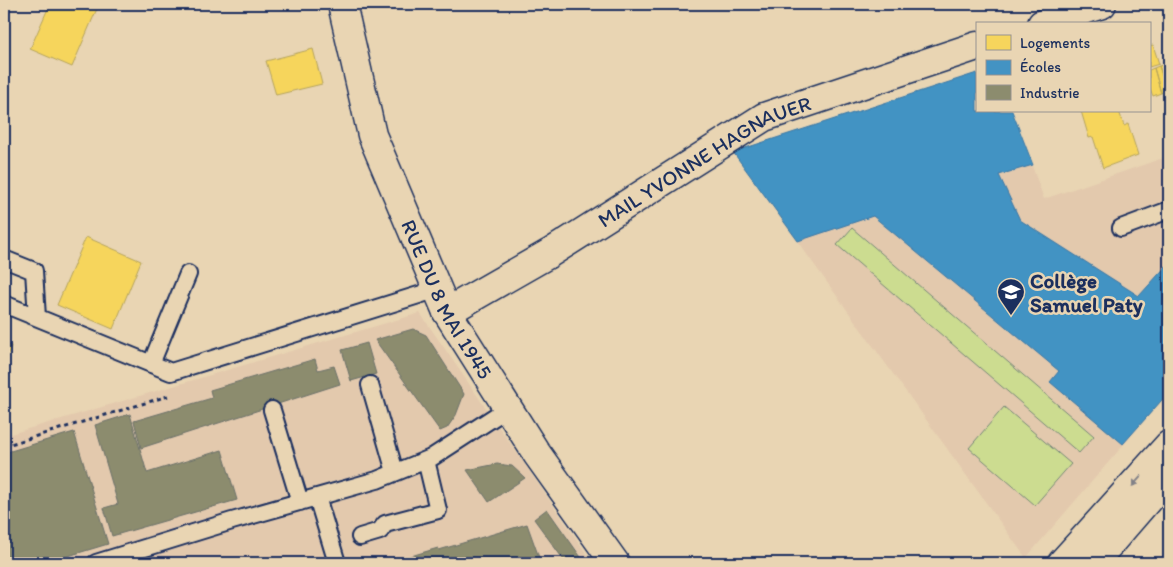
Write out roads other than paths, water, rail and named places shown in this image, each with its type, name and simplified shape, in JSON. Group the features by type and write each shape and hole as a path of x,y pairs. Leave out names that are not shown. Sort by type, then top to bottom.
{"street":[{"name":"RUE DU 8 MAI 1945","path":"342,4 372,135 442,301 537,454 615,563"},
{"path":"1048,22 1102,4"},
{"name":"MAIL YVONNE HAGNAUER","path":"442,301 550,252 764,117 976,46"},
{"path":"1062,563 1169,445"},
{"path":"1093,563 1169,475"}],"lane":[{"path":"1121,228 1169,210"},
{"path":"4,259 34,271 37,317"},
{"path":"151,364 188,274"},
{"path":"4,304 171,372 442,301"},
{"path":"370,385 395,472"},
{"path":"96,563 143,556 300,502 395,472 426,460 508,408"},
{"path":"272,410 300,502"},
{"path":"360,537 380,530 385,524 438,510 426,460"},
{"path":"317,497 336,563"}],"place":[{"name":"Collège Samuel Paty","path":"1011,316"}]}
